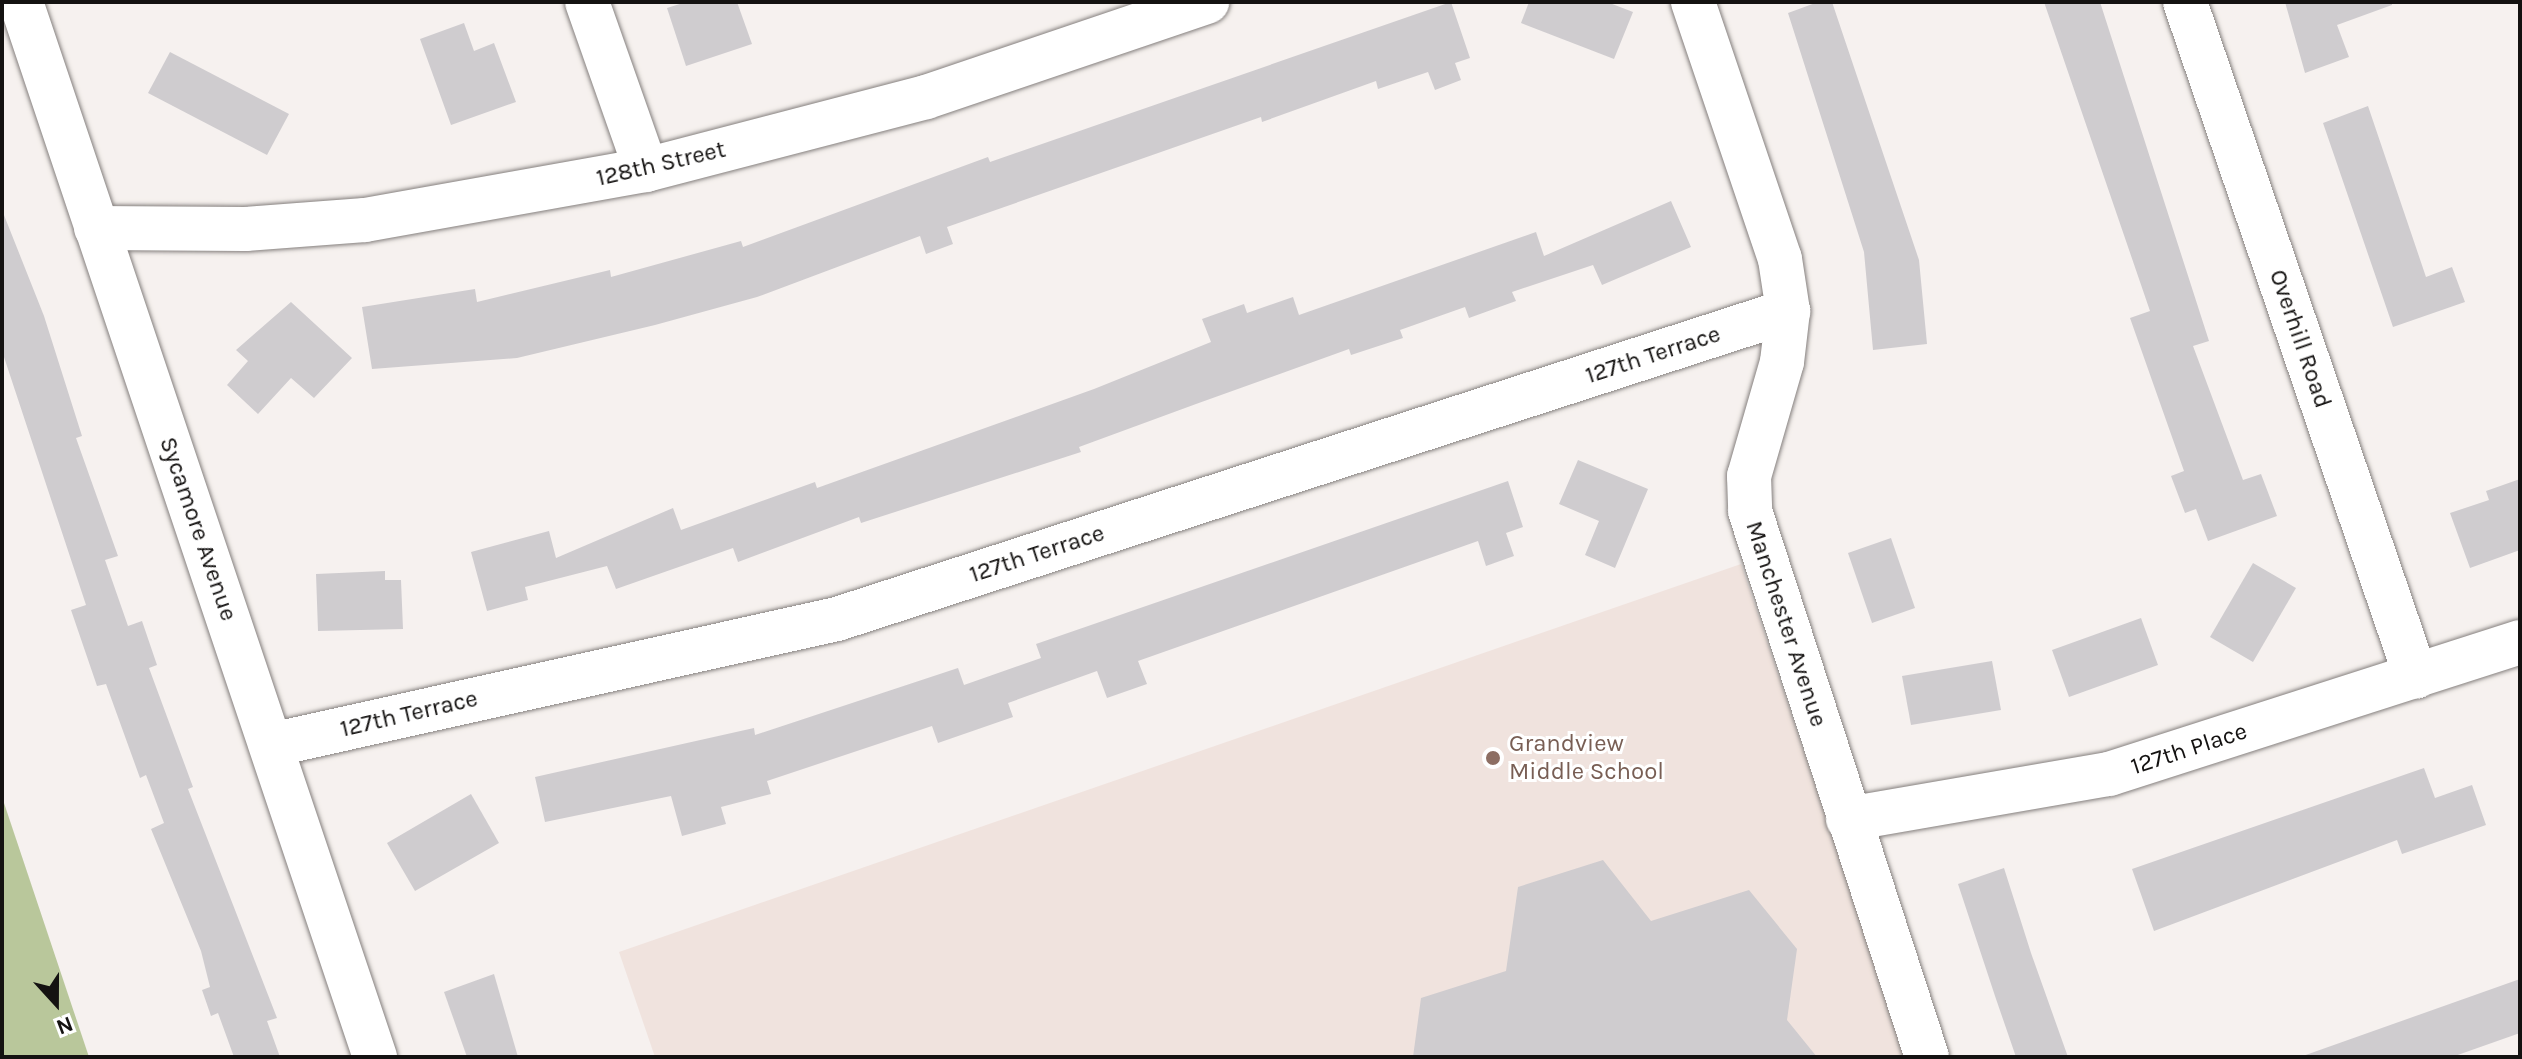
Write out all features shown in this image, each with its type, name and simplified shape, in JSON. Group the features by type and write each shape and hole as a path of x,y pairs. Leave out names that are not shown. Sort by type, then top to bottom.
{"street":[{"name":"Sycamore Avenue","path":"21,2 375,1057"},
{"path":"587,2 646,170"},
{"name":"128th Street","path":"96,228 245,229 365,220 646,170 926,97 1126,15 1207,2"},
{"name":"Manchester Avenue","path":"1693,2 1780,259 1788,311 1782,362 1749,476 1750,511 1927,1057"},
{"name":"Overhill Road","path":"2185,2 2416,677"},
{"name":"127th Terrace","path":"271,745 837,619 1788,311"},
{"name":"127th Place","path":"1848,819 2109,774 2520,642"}],"shaded area":[{"name":"Grandview Middle School","path":"1741,564 1906,1057 655,1057 619,952"}],"green space":[{"path":"2,797 89,1057 2,1057"}],"building":[{"path":"686,2 737,2 752,44 686,66 667,8"},
{"path":"1451,2 1470,58 1455,63 1461,80 1435,90 1428,72 1378,89 1376,81 1262,122 1261,117 947,227 953,244 926,254 920,236 757,297 655,325 517,358 372,369 362,307 475,289 477,302 610,270 611,277 741,241 743,247 988,157 990,162"},
{"path":"1529,2 1607,2 1633,12 1614,59 1521,23"},
{"path":"1818,2 1832,2 1919,260 1927,344 1873,350 1864,252 1788,13"},
{"path":"2044,2 2100,2 2209,341 2193,346 2243,480 2261,474 2277,516 2208,541 2196,509 2185,513 2171,476 2184,471 2130,318 2150,311"},
{"path":"2285,2 2392,2 2392,5 2337,25 2349,57 2305,73"},
{"path":"464,23 474,51 494,43 516,102 451,125 420,39"},
{"path":"170,52 289,114 267,155 148,93"},
{"path":"2368,106 2426,277 2452,267 2465,302 2393,327 2323,123"},
{"path":"1671,201 1691,247 1602,285 1593,265 1512,292 1516,301 1469,318 1465,307 1400,330 1403,338 1351,355 1349,349 1079,447 1081,452 861,523 859,517 738,562 733,548 616,589 607,566 525,587 528,600 487,611 471,552 549,531 556,558 673,508 681,530 815,482 817,488 1094,389 1211,342 1202,319 1244,304 1247,313 1293,297 1299,315 1536,232 1544,256"},
{"path":"2,210 44,316 82,436 76,438 118,556 105,560 128,626 142,621 157,665 149,668 193,787 188,789 277,1018 267,1021 280,1057 234,1057 218,1013 211,1016 202,990 210,987 201,951 151,829 164,823 146,775 140,778 106,684 97,686 71,610 86,605 2,351"},
{"path":"291,302 352,358 314,398 291,378 258,414 227,385 248,361 236,350"},
{"path":"1578,460 1648,489 1615,568 1585,555 1599,521 1559,504"},
{"path":"2520,479 2520,550 2470,568 2450,513 2489,500 2486,491"},
{"path":"1508,481 1523,527 1506,533 1514,556 1486,566 1478,541 1138,661 1147,684 1107,698 1097,671 1008,703 1013,717 938,743 932,726 767,781 771,794 721,807 726,824 682,836 671,796 545,822 535,777 754,728 755,735 958,668 964,685 1041,658 1036,644"},
{"path":"1891,538 1915,608 1872,623 1848,553"},
{"path":"2253,563 2296,588 2253,662 2210,637"},
{"path":"385,571 385,580 401,580 403,629 318,631 316,574"},
{"path":"2141,618 2158,665 2069,697 2052,650"},
{"path":"1992,661 2001,710 1911,725 1902,676"},
{"path":"2424,768 2435,798 2472,785 2486,825 2402,854 2397,840 2154,931 2132,869"},
{"path":"471,794 499,843 415,891 387,843"},
{"path":"1603,860 1651,921 1749,890 1797,949 1787,1020 1817,1057 1413,1057 1421,998 1506,971 1518,887"},
{"path":"2004,868 2068,1057 2016,1057 1995,996 1958,884"},
{"path":"494,974 518,1057 467,1057 444,992"},
{"path":"2520,979 2520,1033 2452,1057 2300,1057"}],"place":[{"name":"Grandview Middle School","path":"1493,758"}]}
